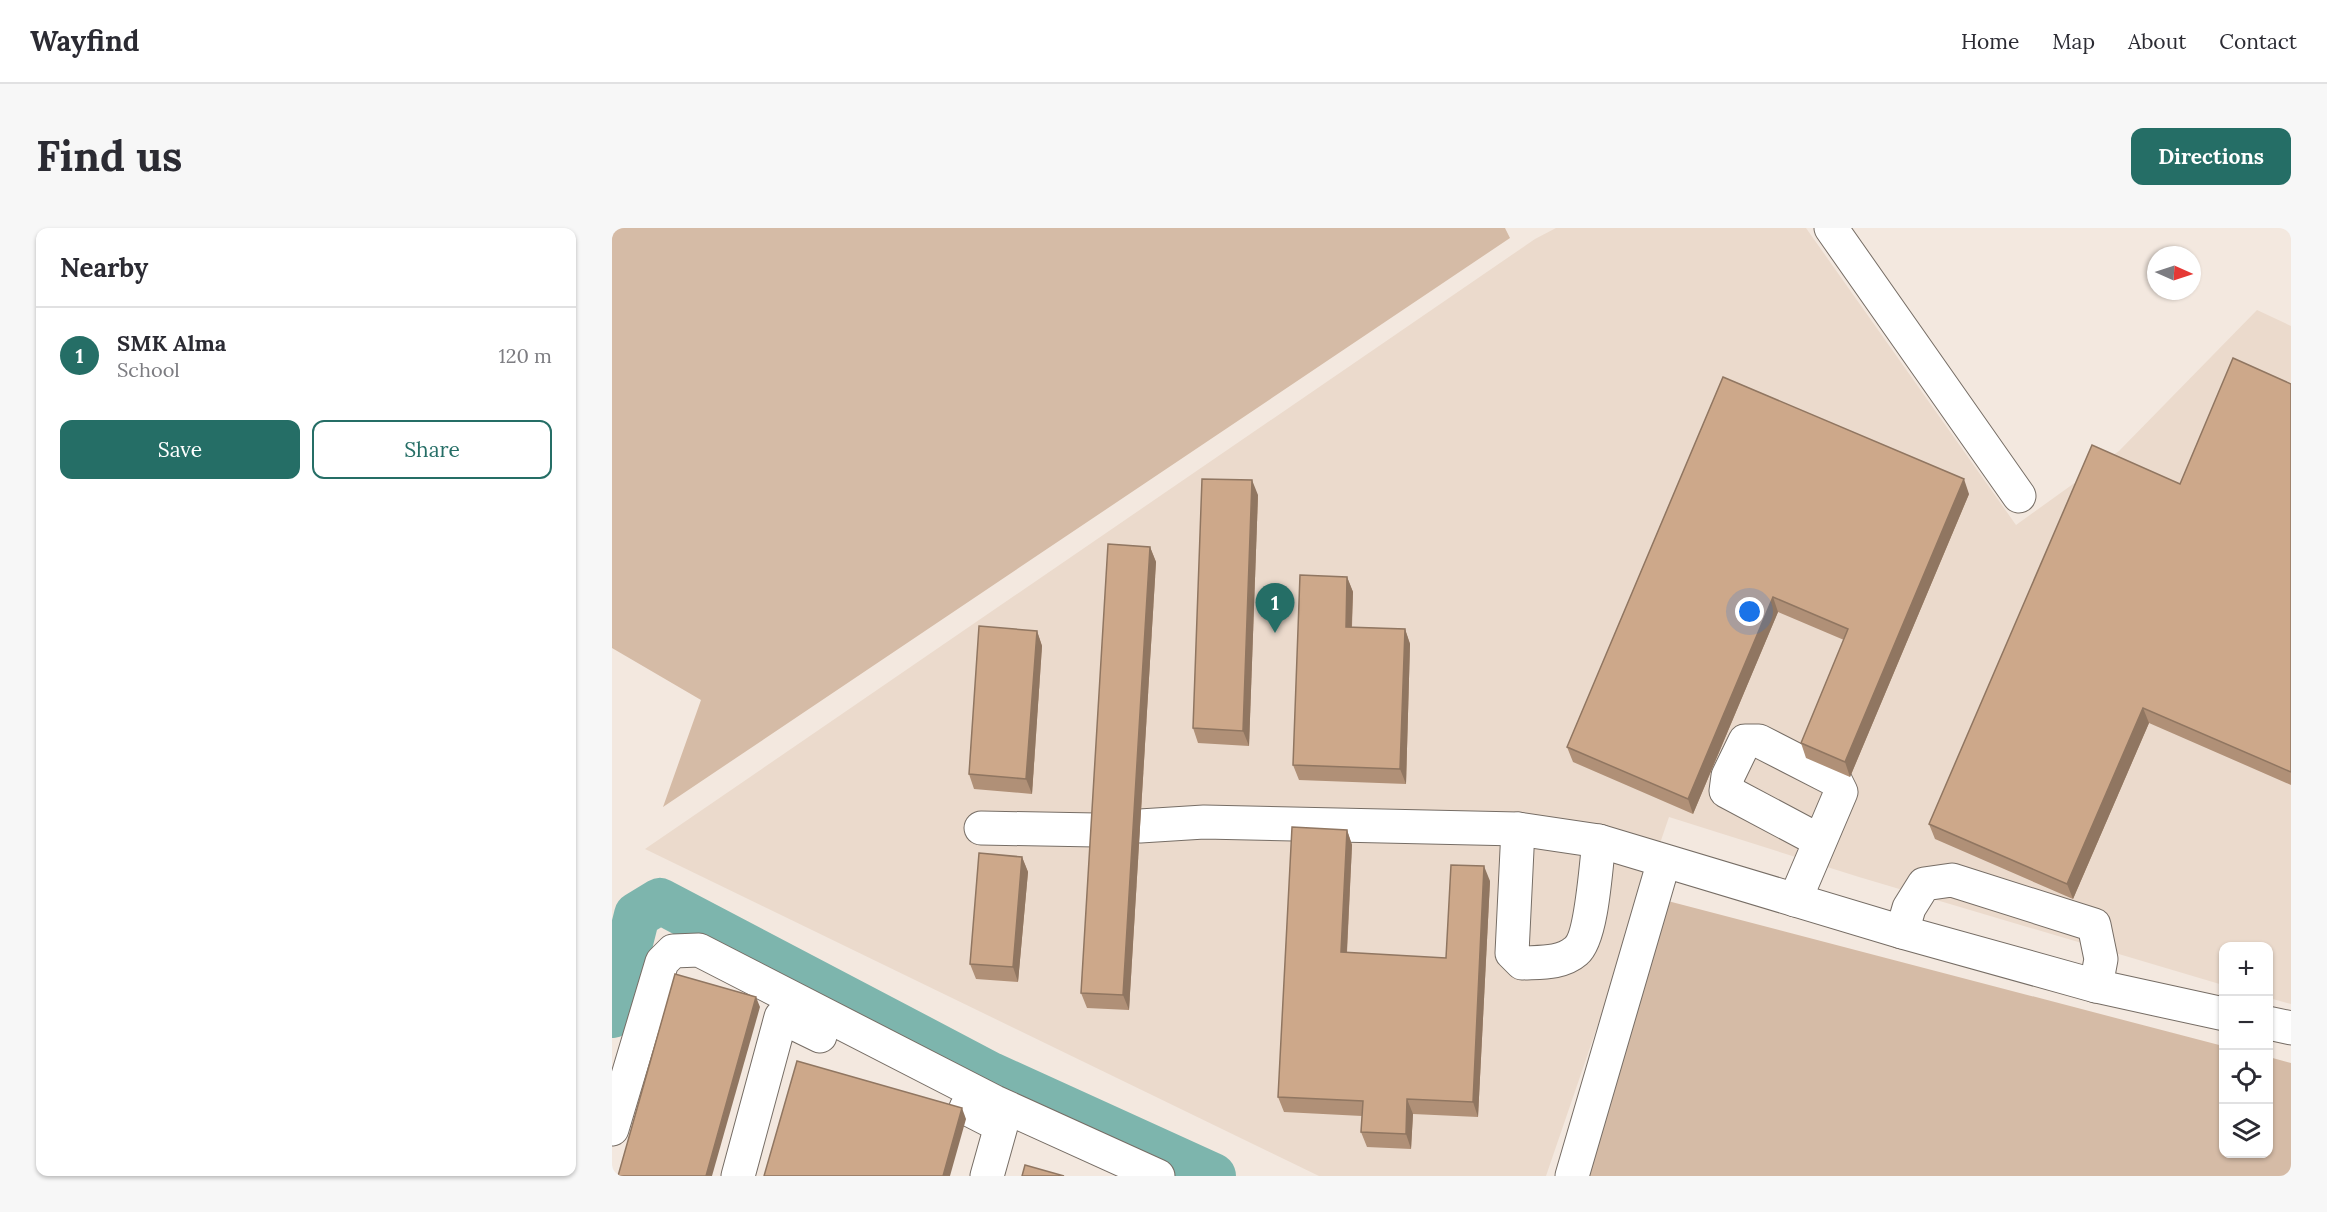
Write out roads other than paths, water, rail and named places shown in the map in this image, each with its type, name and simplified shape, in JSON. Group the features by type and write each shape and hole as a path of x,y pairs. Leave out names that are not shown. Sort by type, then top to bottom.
{"street":[{"path":"1831,228 2019,496"},
{"path":"1140,826 1204,822 1518,829 1599,841 1902,932 2096,986 2219,1013"},
{"path":"981,828 1096,830"},
{"path":"1518,829 1512,953 1522,963 1554,962 1577,951 1585,936 1599,841"},
{"path":"1795,900 1820,841"},
{"path":"1572,1176 1664,861"},
{"path":"1902,932 1909,908 1924,884 1952,880 2094,925 2100,959 2096,986"},
{"path":"612,1129 662,962 674,951 699,950 994,1102 1158,1176"},
{"path":"738,1176 781,1017 1001,1126 987,1176"},
{"path":"2273,1024 2291,1028"}],"waterway":[{"path":"612,1015 637,915 660,901 991,1075 1213,1176"}],"place":[{"name":"SMK Alma","path":"1275,633"}]}
